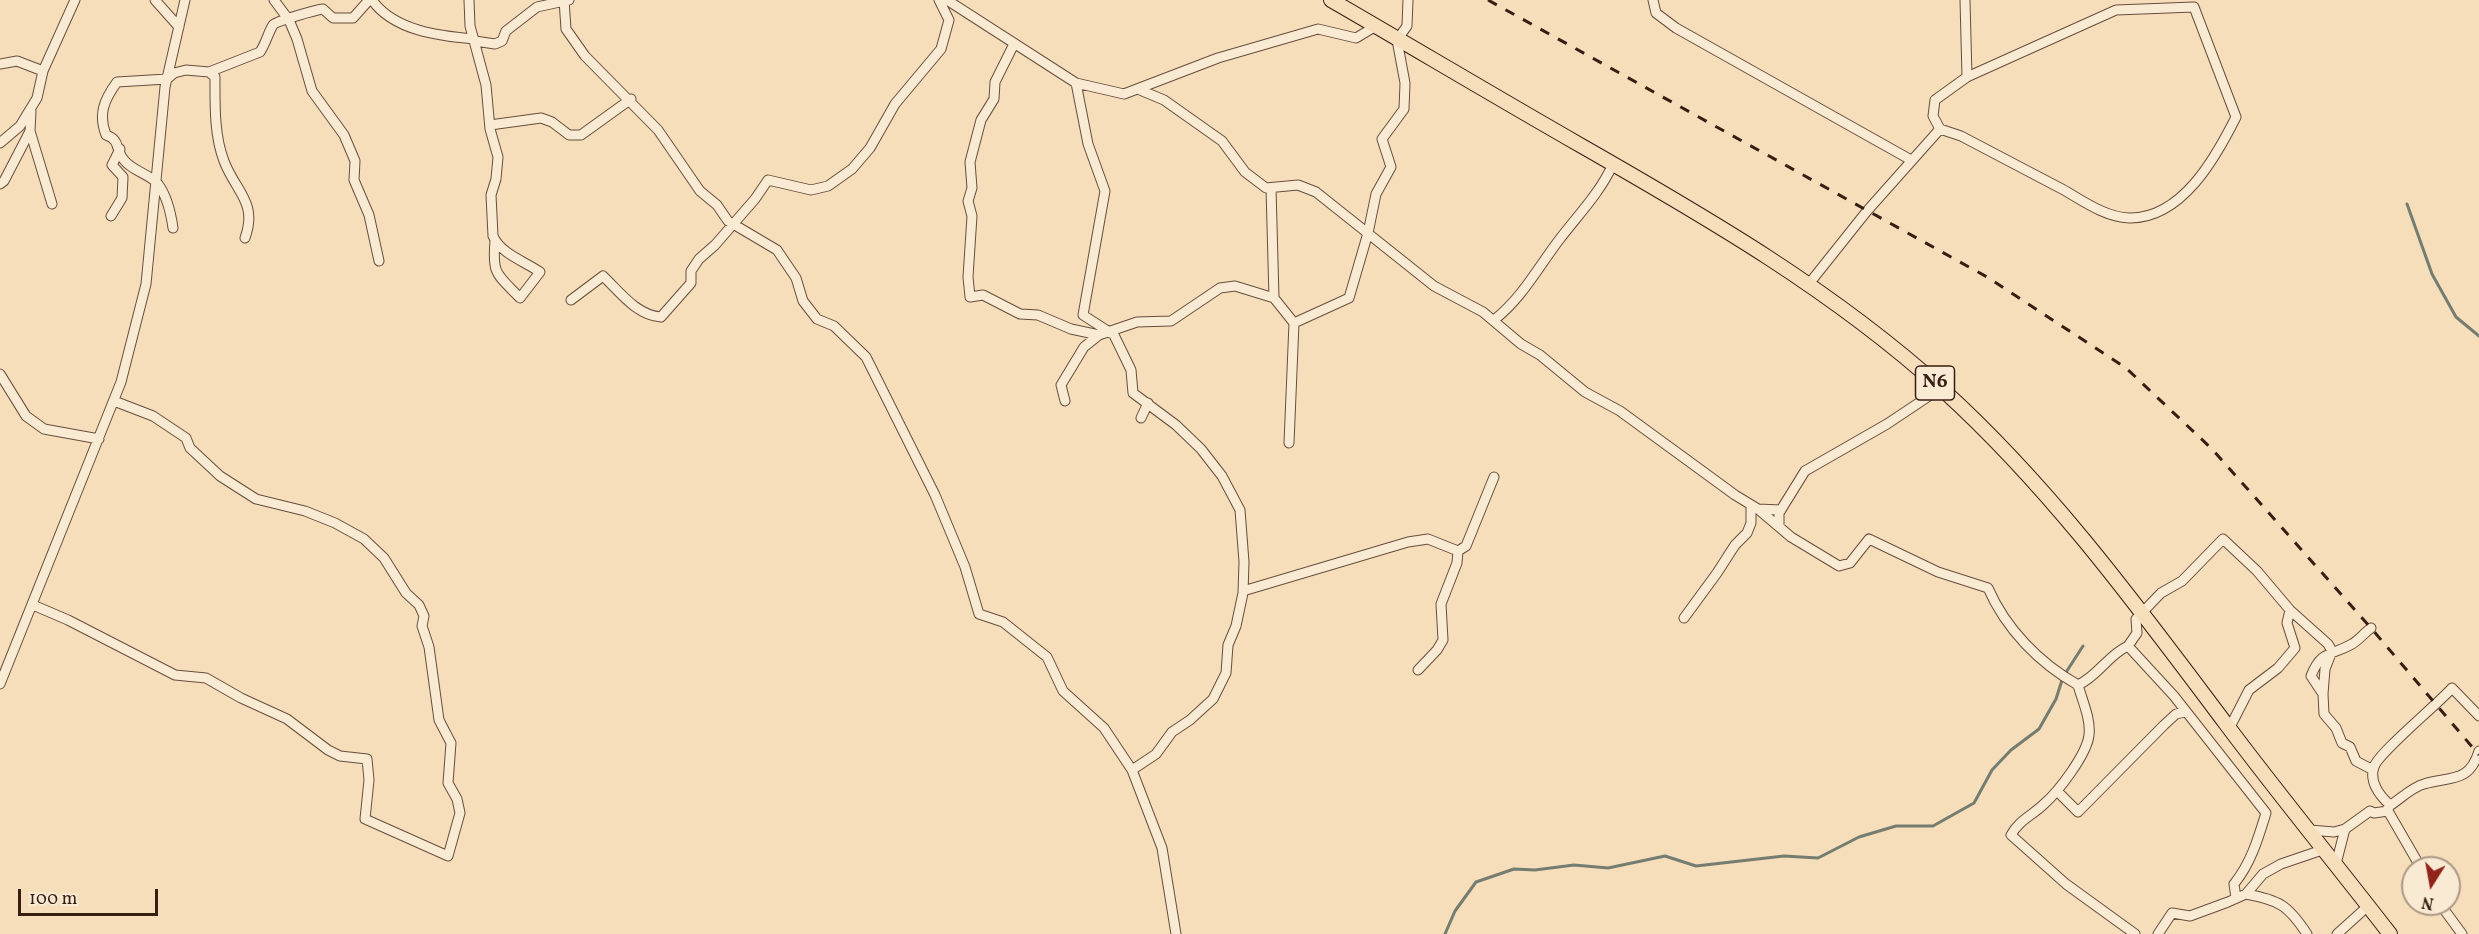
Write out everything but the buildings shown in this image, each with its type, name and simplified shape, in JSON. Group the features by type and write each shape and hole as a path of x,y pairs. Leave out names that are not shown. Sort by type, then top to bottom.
{"highway":[{"name":"N6","path":"1331,0 1733,233 1808,285 1941,388 2017,462 2143,613 2229,729 2390,934"}],"street":[{"path":"0,143 20,126 37,98 43,71 75,0"},
{"path":"155,0 179,27"},
{"path":"0,684 114,401 146,284 167,79 185,0"},
{"path":"274,0 289,20 312,91 344,135 355,161 354,180 369,215 380,261"},
{"path":"173,228 171,212 158,183 123,159 114,138 106,135 100,119 106,96 117,81 167,79 174,73 186,70 210,72 260,52 273,25 279,20 289,20 312,10 323,9 333,18 353,18 371,0 398,22 420,31 495,44 502,41 506,31 524,15 537,7 566,0 566,29 585,56 631,99 658,130 700,191 733,224 777,250 796,278 803,301 817,319 834,326 866,357 935,495 965,567 979,614 1003,622 1047,657 1063,691 1104,728 1132,770 1162,848 1176,934"},
{"path":"469,0 470,26 486,85 490,125 499,164 491,195 495,241 493,264 500,278 520,298 540,272 498,248 495,241"},
{"path":"571,300 603,276 630,303 652,316 661,317 691,283 691,271 705,250 715,245 755,199 768,180 811,190 828,186 852,170 870,148 895,104 941,50 949,20 939,0"},
{"path":"948,0 1076,83 1124,94 1262,43 1318,29 1356,38 1376,26"},
{"path":"1294,323 1349,298 1368,233 1376,194 1391,167 1382,139 1404,109 1405,83 1397,40 1407,26 1408,0"},
{"path":"1653,0 1656,13 1676,28 1911,160"},
{"path":"1965,0 1967,77"},
{"path":"2116,0 2119,10"},
{"path":"2194,7 2236,117 2218,152 2178,199 2162,211 2129,218 2096,209 1961,136 1940,129 1933,116 1935,100 1967,77 2119,10 2194,7"},
{"path":"1014,44 995,82 994,99 981,120 970,162 972,188 968,201 972,216 968,278 970,297 983,295 1020,314 1038,315 1071,329 1099,335 1137,322 1171,321 1220,288 1235,286 1274,298 1294,323 1289,443"},
{"path":"0,64 17,62 43,71"},
{"path":"210,72 215,77 218,137 224,162 250,211 250,224 245,238"},
{"path":"1076,83 1088,144 1105,191 1083,315 1110,333 1131,370 1134,393 1176,425 1201,449 1222,476 1240,510 1244,562 1243,591 1236,626 1228,645 1226,673 1214,699 1172,732 1155,754 1132,770"},
{"path":"1140,90 1164,100 1222,141 1245,172 1266,188 1298,185 1316,192 1434,286 1494,320 1521,344 1585,392 1620,411 1754,507 1791,537 1839,566 1850,563 1869,539 1938,572 1988,588 2024,644 2059,674 2078,685 2089,722 2089,736 2057,791 2015,828 2012,835 2066,884 2135,934"},
{"path":"490,125 541,118 552,122 569,135 581,135 631,99"},
{"path":"31,109 30,131 52,204"},
{"path":"1808,285 1911,160 1940,129"},
{"path":"0,184 4,181 30,131"},
{"path":"111,216 122,198 123,177 112,165 120,149"},
{"path":"1494,320 1513,305 1526,290 1558,240 1604,184 1613,164"},
{"path":"1271,188 1274,298"},
{"path":"1065,401 1062,385 1083,347 1099,335"},
{"path":"0,374 26,416 44,429 99,439"},
{"path":"1779,526 1781,510 1805,471 1887,424 1941,388"},
{"path":"33,605 68,620 175,675 206,678 241,698 287,719 328,750 340,756 367,759 369,780 365,819 448,856 460,813 457,799 448,783 451,743 439,720 429,647 422,626 424,616 419,605 406,593 384,558 364,539 335,523 305,511 256,499 220,476 190,448 186,438 153,416 114,401"},
{"path":"1141,418 1148,403"},
{"path":"1458,551 1466,546 1494,477"},
{"path":"1754,507 1781,510"},
{"path":"1684,618 1718,573 1735,545 1746,533 1751,523 1754,507"},
{"path":"1243,591 1408,542 1428,539 1458,551"},
{"path":"2078,685 2089,680 2117,651 2128,646 2137,633 2136,619 2161,593 2182,581 2223,539 2257,571 2290,610 2328,645 2331,651 2325,669 2324,714 2336,728 2342,743 2350,747 2356,761 2373,770"},
{"path":"1418,670 1443,640 1441,604 1457,563 1458,551"},
{"path":"2229,729 2249,690 2278,668 2295,648 2287,623 2290,610"},
{"path":"2323,694 2311,676 2316,662 2331,651 2353,644 2371,628"},
{"path":"2128,646 2186,712 2266,813 2255,849 2244,872 2234,884 2236,898"},
{"path":"2414,856 2388,809 2389,804 2378,793 2373,770 2378,757 2414,727 2452,688 2479,716"},
{"path":"2057,791 2078,813 2164,724 2176,714 2186,712"},
{"path":"2310,830 2334,832 2346,829 2370,811 2374,813 2388,809 2423,784 2457,779 2470,767 2479,751"},
{"path":"2336,864 2346,829"},
{"path":"2158,934 2172,913 2190,916 2246,894 2263,874 2281,864 2325,849"},
{"path":"2246,894 2277,900 2294,914 2307,934"},
{"path":"2337,934 2368,906"},
{"path":"2449,916 2462,934"}],"waterway":[{"path":"2407,204 2432,274 2456,317 2479,336"},
{"path":"1445,934 1455,911 1476,882 1514,869 1535,870 1574,865 1608,868 1665,856 1696,866 1784,856 1818,858 1859,837 1896,826 1933,826 1974,803 1992,770 2011,750 2039,729 2056,699 2063,677 2083,646"}],"railway":[{"path":"1488,0 1987,277 2126,368 2212,449 2371,628 2479,755"}]}
